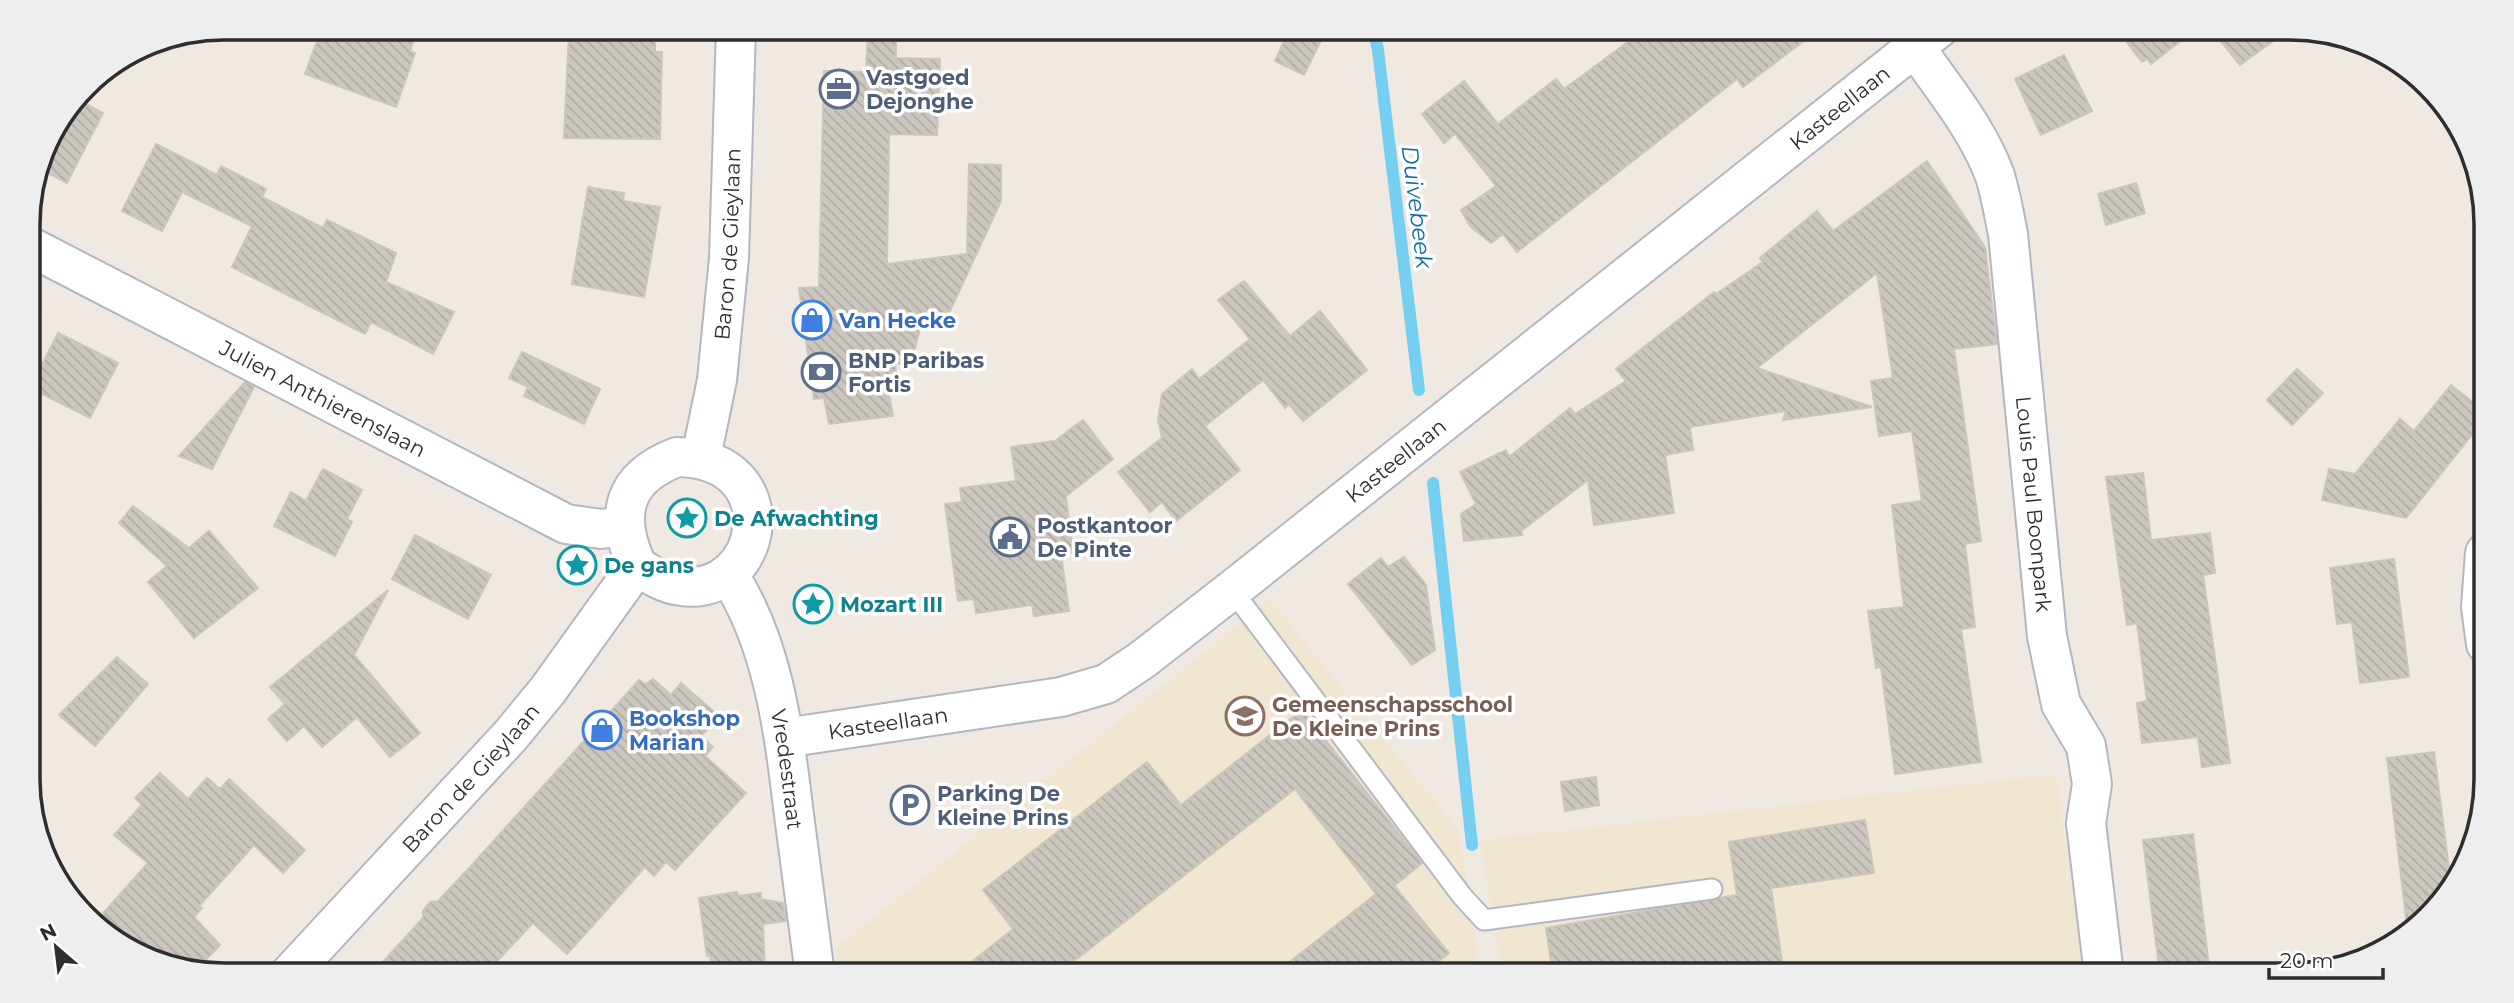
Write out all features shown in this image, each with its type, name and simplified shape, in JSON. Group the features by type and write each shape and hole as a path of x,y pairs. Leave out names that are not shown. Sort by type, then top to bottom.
{"street":[{"name":"Baron de Gieylaan","path":"701,457 717,380 729,258 736,40"},
{"name":"Kasteellaan","path":"784,738 1061,697 1106,684 1142,660 1232,590 1923,40"},
{"name":"Louis Paul Boonpark","path":"1928,40 1995,176 2002,202 2008,234 2047,636 2061,704 2086,746 2092,784 2086,823 2102,962"},
{"name":"Julien Anthierenslaan","path":"41,252 566,524 601,528 623,526"},
{"path":"677,457 701,457 734,474 746,489 752,506 754,526 750,544 741,561 728,574 706,584 683,587 661,581 637,566 623,526 626,502 637,481 655,466 677,457"},
{"name":"Baron de Gieylaan","path":"300,963 511,735 548,690 637,566"},
{"name":"Vredestraat","path":"728,574 759,634 784,738 813,963"}],"lane":[{"path":"1232,590 1462,896 1484,920 1712,889"}],"shaded area":[{"name":"Gemeenschapsschool De Kleine Prins","path":"1270,600 1459,831 1479,962 837,963 835,949"},
{"path":"2056,774 2082,962 1501,962 1480,840"}],"building":[{"path":"318,40 413,42 410,51 415,53 396,107 305,74"},
{"path":"569,40 655,40 655,52 662,52 660,139 564,138"},
{"path":"867,40 896,40 896,58 940,59 937,135 889,134 887,264 967,254 969,164 1001,165 1001,201 949,313 923,317 911,363 895,364 898,389 888,390 893,416 829,424 824,398 814,399 799,288 819,287 824,71 866,72"},
{"path":"1285,40 1321,40 1304,75 1275,61"},
{"path":"1631,40 1805,40 1743,87 1737,79 1517,252 1503,234 1491,243 1470,226 1461,210 1496,186 1455,134 1444,143 1422,114 1464,81 1498,124 1556,79 1564,89"},
{"path":"2125,40 2182,40 2151,64 2147,59 2142,62"},
{"path":"2220,40 2274,40 2240,65"},
{"path":"2064,55 2092,111 2041,135 2015,79"},
{"path":"85,104 103,113 67,183 48,173 59,143"},
{"path":"156,144 217,175 221,166 266,189 262,197 323,228 327,220 396,253 386,282 454,312 433,354 371,322 365,334 232,267 252,226 182,192 162,231 122,211"},
{"path":"1927,161 1985,247 1997,344 1954,349 1981,541 1965,544 1975,627 1961,629 1981,762 1895,774 1881,667 1876,668 1868,611 1904,607 1892,505 1922,501 1912,431 1879,436 1871,381 1893,378 1877,273 1757,368 1872,407 1783,420 1786,411 1690,427 1693,450 1665,455 1674,513 1594,525 1588,480 1521,531 1522,535 1464,541 1461,514 1476,504 1460,472 1506,450 1509,457 1570,408 1575,414 1626,381 1616,369 1714,292 1716,294 1763,262 1760,258 1817,211 1833,231"},
{"path":"2136,183 2145,213 2106,225 2098,194"},
{"path":"588,187 624,193 623,201 660,207 644,297 572,284"},
{"path":"1244,281 1290,336 1320,311 1367,370 1303,421 1289,404 1285,408 1263,380 1205,426 1240,470 1176,521 1162,502 1150,512 1118,472 1162,438 1158,420 1162,394 1192,369 1199,379 1250,339 1218,300"},
{"path":"58,333 118,363 90,418 41,393 41,367"},
{"path":"522,352 600,389 584,424 524,396 528,387 509,378"},
{"path":"2297,369 2323,393 2292,425 2267,400"},
{"path":"245,382 254,387 212,469 179,456"},
{"path":"2451,385 2474,403 2474,432 2406,518 2322,500 2329,469 2355,474 2400,419 2414,431"},
{"name":"Postkantoor De Pinte","path":"1083,420 1113,459 1066,496 1073,552 1061,554 1069,611 1034,616 1032,605 976,613 974,599 958,601 945,504 962,502 960,488 1016,481 1011,447 1055,441"},
{"path":"323,469 362,490 347,519 352,522 335,556 274,526 291,492 306,501"},
{"path":"2143,473 2151,540 2210,533 2215,573 2203,575 2230,763 2202,767 2198,737 2142,743 2137,703 2147,701 2137,623 2127,625 2106,477"},
{"path":"133,506 189,548 209,531 258,588 194,638 148,582 167,566 119,523"},
{"path":"415,535 491,575 468,619 392,579"},
{"path":"1404,557 1426,585 1435,650 1412,665 1348,584 1381,558 1388,567"},
{"path":"2394,559 2409,677 2360,683 2352,622 2337,624 2330,568"},
{"path":"388,590 354,655 420,733 390,757 357,717 322,747 304,726 287,741 268,719 285,704 270,687"},
{"path":"117,657 148,684 95,746 59,715"},
{"path":"653,679 671,695 681,683 719,716 701,736 713,747 705,756 746,793 675,870 666,862 654,876 645,867 567,954 533,923 495,963 382,963 423,918 423,911 430,902 438,901 471,866 639,680 646,684"},
{"path":"1302,710 1422,863 1394,886 1449,953 1437,962 1289,962 1376,894 1295,789 1072,963 971,963 1013,929 983,890 1147,762 1181,805"},
{"path":"2434,752 2449,870 2436,891 2406,921 2387,758"},
{"path":"160,773 188,799 207,778 220,789 229,779 305,850 283,873 254,845 199,906 202,908 194,917 220,945 204,961 165,953 122,932 101,915 148,863 114,835 142,805 135,798"},
{"path":"1596,777 1599,805 1565,811 1561,782"},
{"path":"1865,820 1874,873 1771,888 1782,962 1551,962 1546,928 1737,895 1729,842"},
{"path":"2193,834 2208,962 2158,962 2143,840"},
{"path":"737,892 738,896 761,893 761,899 783,903 786,921 763,924 765,963 711,963 710,955 707,956 699,898"}],"waterway":[{"name":"Duivebeek","path":"1376,40 1419,390"},
{"name":"Duivebeek","path":"1433,483 1472,845"}],"place":[{"name":"Vastgoed Dejonghe","path":"839,89"},
{"name":"Van Hecke","path":"812,320"},
{"name":"BNP Paribas Fortis","path":"821,372"},
{"name":"De Afwachting","path":"687,518"},
{"name":"Postkantoor De Pinte","path":"1010,537"},
{"name":"De gans","path":"577,565"},
{"name":"Mozart III","path":"813,604"},
{"name":"Gemeenschapsschool De Kleine Prins","path":"1245,716"},
{"name":"Bookshop Marian","path":"602,730"},
{"name":"Parking De Kleine Prins","path":"910,805"}]}
